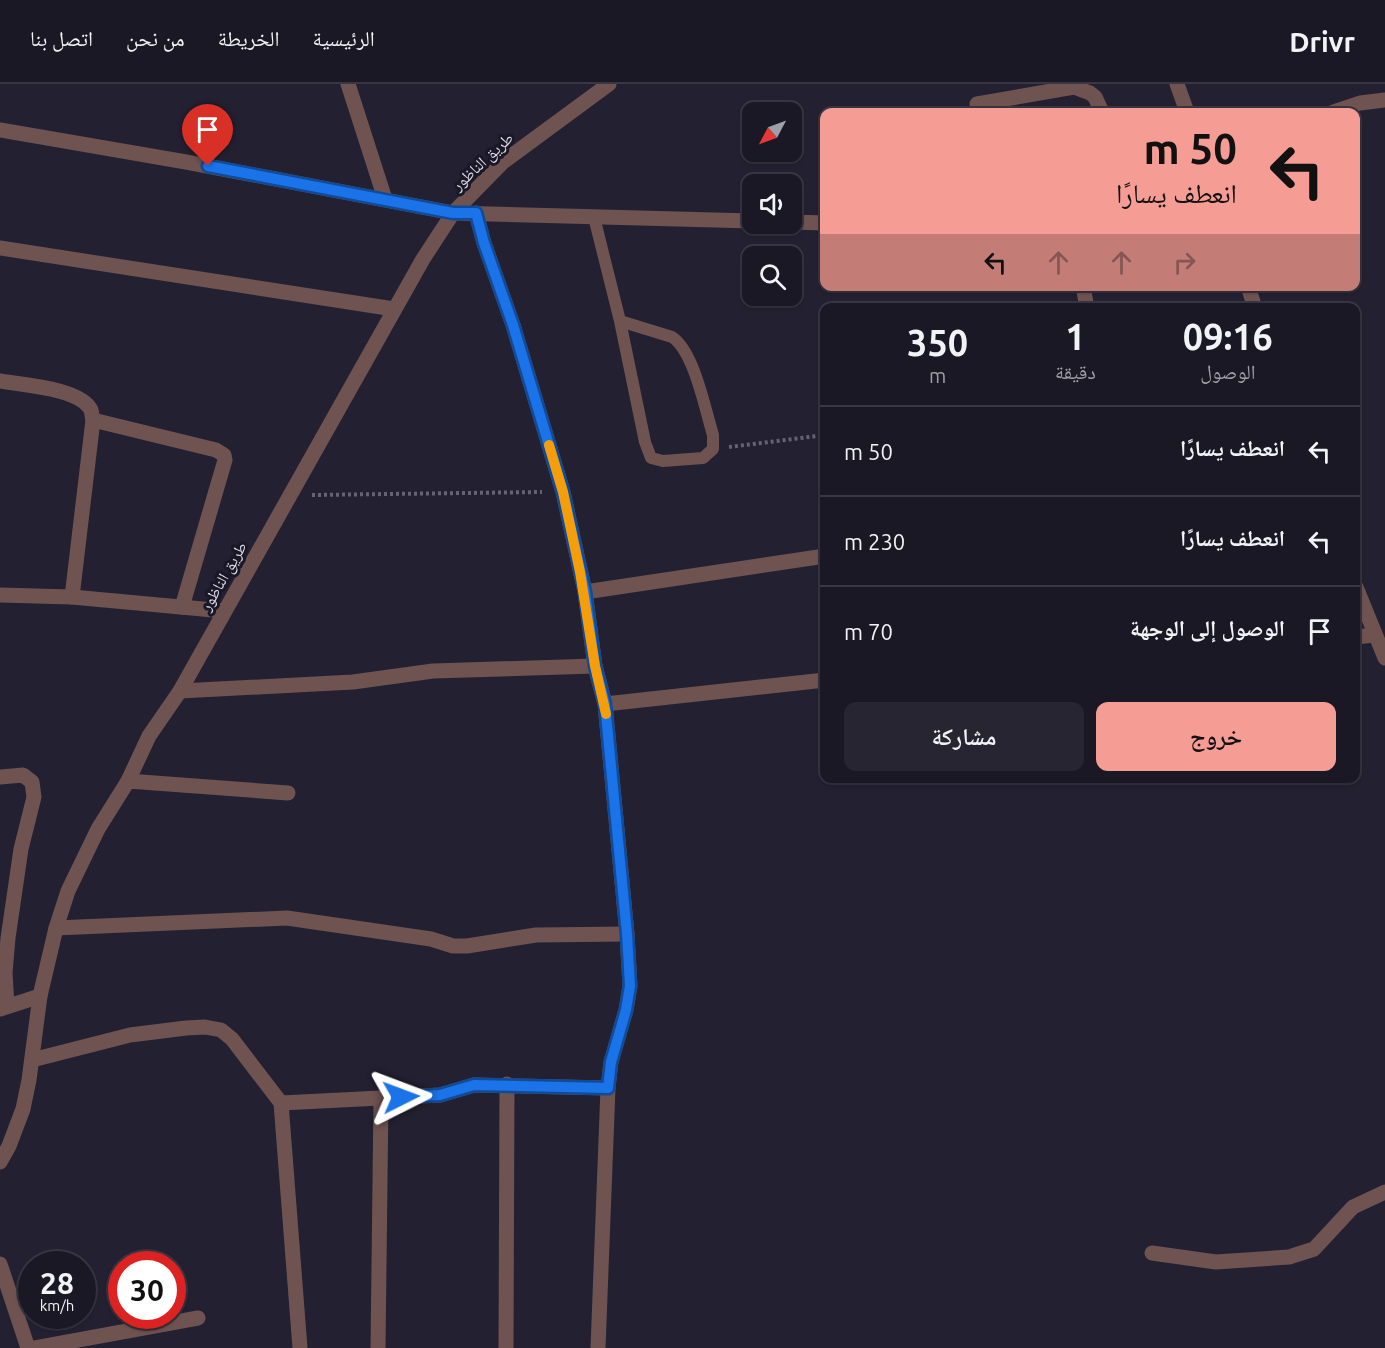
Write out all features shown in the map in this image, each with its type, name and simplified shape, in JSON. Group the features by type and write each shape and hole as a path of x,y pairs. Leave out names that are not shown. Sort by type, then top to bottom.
{"street":[{"path":"348,84 385,200"},
{"name":"طريق الناظور","path":"0,1162 9,1146 23,1109 40,996 56,928 68,891 98,828 128,781 149,736 180,691 394,309 453,213 503,162 609,84"},
{"path":"1177,84 1186,108"},
{"path":"977,104 1074,87 1095,97 1099,108"},
{"path":"1345,108 1360,103 1385,100"},
{"path":"0,130 186,162 453,213 742,221"},
{"path":"476,213 484,243 513,325 563,492 585,592 595,666 605,704 630,986 626,1010 611,1062 608,1088 598,1348"},
{"path":"802,222 820,223"},
{"path":"0,248 394,309"},
{"path":"0,381 67,393 91,410 93,420 72,597"},
{"path":"93,420 216,450 224,455 225,460 182,608"},
{"path":"585,592 820,557"},
{"path":"0,595 72,597 224,611"},
{"path":"1360,598 1385,658"},
{"path":"1360,637 1374,636"},
{"path":"180,691 353,682 433,670 595,666"},
{"path":"605,704 820,681"},
{"path":"0,777 23,775 32,782 34,797 21,849 8,938 4,1008 40,996"},
{"path":"128,781 288,792"},
{"path":"56,928 287,918 412,936 460,946 536,935 627,934"},
{"path":"32,1060 130,1035 205,1027 220,1030 232,1040 281,1103 300,1348"},
{"path":"506,1348 507,1084"},
{"path":"281,1103 440,1095 474,1085 608,1088"},
{"path":"378,1348 381,1098"},
{"path":"1152,1253 1216,1262 1289,1257 1314,1249 1353,1207 1385,1192"},
{"path":"0,1264 28,1348"},
{"path":"35,1348 198,1318"}],"lane":[{"path":"594,217 620,321 645,442 651,458 663,461 703,458 714,449 713,435 688,356 678,341 672,337 620,321"}],"path":[{"path":"714,449 820,436"},
{"path":"291,496 563,492"}],"slow traffic":[{"path":"549,445 563,492 585,592 595,666 606,714"}],"route":[{"path":"208,166 453,213 476,213 484,243 513,325 563,492 585,592 595,666 605,704 630,986 626,1010 611,1062 608,1088 474,1085 450,1090 440,1095 401,1097"}]}
